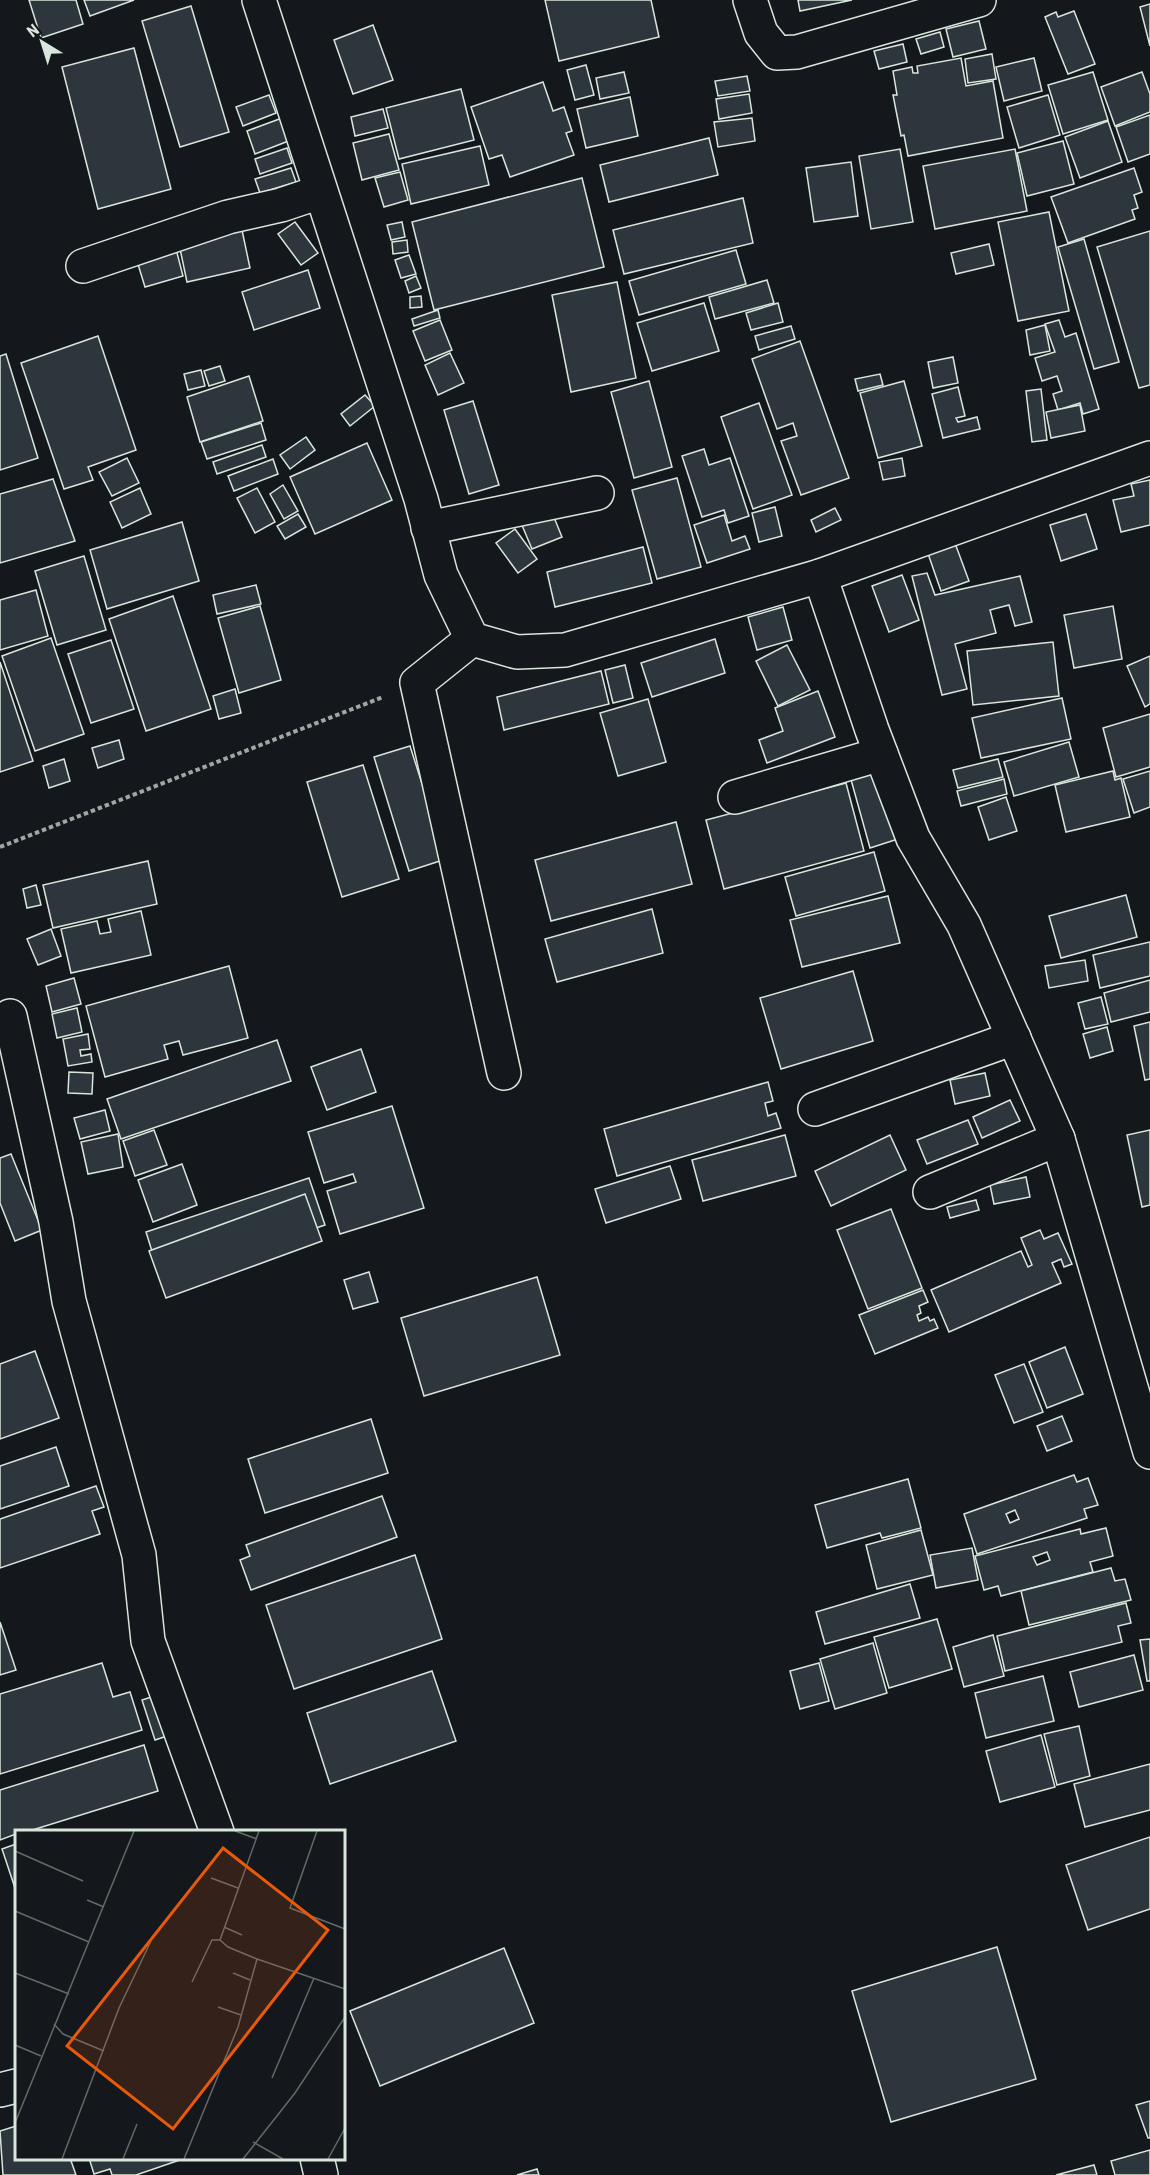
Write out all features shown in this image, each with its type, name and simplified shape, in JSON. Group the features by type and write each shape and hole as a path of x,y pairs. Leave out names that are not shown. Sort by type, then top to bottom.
{"street":[{"path":"259,0 441,575 472,639 517,652 565,650 820,576 1150,458"},
{"path":"750,0 761,33 777,52 797,52 979,0"},
{"path":"83,266 228,217 281,205 320,192"},
{"path":"428,528 597,494"},
{"path":"820,576 881,754 913,837 964,925 1058,1139 1150,1452"},
{"path":"472,639 417,683 504,1073"},
{"path":"735,797 881,754"},
{"path":"10,1016 56,1222 69,1301 139,1555 148,1641 216,1830"},
{"path":"815,1109 1014,1038"},
{"path":"930,1192 1058,1139"},
{"path":"0,2090 15,2085"},
{"path":"317,2160 321,2175"}],"path":[{"path":"0,847 417,683"}],"building":[{"path":"29,0 76,0 83,24 41,38"},
{"path":"84,0 134,0 90,16"},
{"path":"545,0 651,0 659,37 559,61"},
{"path":"798,0 852,0 800,11"},
{"path":"1150,4 1150,46 1140,7"},
{"path":"191,6 229,132 180,147 142,21"},
{"path":"1074,11 1095,64 1068,74 1045,17 1056,12 1058,17"},
{"path":"979,21 986,49 953,57 946,29"},
{"path":"373,25 393,80 353,94 334,40"},
{"path":"940,32 944,47 921,54 916,39"},
{"path":"903,44 907,62 879,69 874,51"},
{"path":"134,48 171,189 98,209 62,67"},
{"path":"992,54 996,79 968,83 965,59"},
{"path":"961,58 966,86 993,81 1003,138 908,156 904,135 901,136 893,95 897,95 893,71 912,67 913,73 918,73 917,66"},
{"path":"1034,58 1042,91 1004,101 996,67"},
{"path":"586,65 594,95 575,100 567,70"},
{"path":"624,72 629,93 600,99 596,78"},
{"path":"1093,72 1108,120 1063,134 1048,85"},
{"path":"1142,72 1150,94 1150,112 1115,126 1101,87"},
{"path":"747,76 750,91 718,96 715,81"},
{"path":"543,82 553,111 564,107 572,131 566,133 574,155 510,177 502,155 489,159 471,107"},
{"path":"461,89 474,140 399,159 386,108"},
{"path":"749,94 752,113 719,119 716,99"},
{"path":"269,95 276,113 243,126 236,107"},
{"path":"1048,95 1060,135 1019,148 1007,107"},
{"path":"630,97 638,136 586,148 577,109"},
{"path":"383,109 388,128 355,136 351,117"},
{"path":"1150,115 1150,154 1128,162 1116,127"},
{"path":"282,118 291,140 255,154 247,131"},
{"path":"752,118 755,141 718,147 714,122"},
{"path":"1108,121 1122,162 1080,178 1065,137"},
{"path":"389,134 399,170 362,180 353,143"},
{"path":"709,138 718,175 609,202 600,165"},
{"path":"1063,141 1074,184 1027,196 1017,153"},
{"path":"480,146 489,185 411,204 402,164"},
{"path":"287,148 292,163 260,174 255,159"},
{"path":"900,149 913,222 871,229 859,156"},
{"path":"1015,149 1027,211 935,229 923,166"},
{"path":"851,162 858,216 814,222 806,168"},
{"path":"291,168 296,182 260,193 255,179"},
{"path":"1134,168 1142,192 1134,195 1138,208 1132,210 1135,219 1068,243 1051,197"},
{"path":"400,172 408,200 384,207 375,178"},
{"path":"582,178 604,267 434,310 412,222"},
{"path":"743,198 753,243 624,274 613,230"},
{"path":"1049,212 1069,311 1018,321 998,222"},
{"path":"295,222 318,253 301,265 278,234"},
{"path":"402,222 405,237 391,240 387,225"},
{"path":"242,230 250,268 187,282 179,244"},
{"path":"1150,231 1150,385 1139,388 1097,247"},
{"path":"1084,239 1119,362 1094,369 1058,247"},
{"path":"407,240 408,252 393,254 392,242"},
{"path":"989,244 994,265 956,274 951,253"},
{"path":"176,249 183,276 145,287 137,261"},
{"path":"736,250 746,284 639,315 629,281"},
{"path":"409,255 416,274 401,278 395,260"},
{"path":"308,270 320,308 254,330 242,292"},
{"path":"416,276 421,288 409,293 405,281"},
{"path":"767,280 774,303 715,319 709,297"},
{"path":"617,282 636,378 571,392 552,295"},
{"path":"421,296 422,307 410,308 410,297"},
{"path":"704,303 719,351 652,371 637,323"},
{"path":"778,303 783,322 751,330 746,313"},
{"path":"438,310 440,318 414,326 412,319"},
{"path":"440,320 452,350 425,361 413,331"},
{"path":"1059,320 1065,337 1076,333 1099,409 1083,414 1080,403 1058,410 1053,394 1062,391 1057,376 1042,381 1035,358 1055,352 1045,324"},
{"path":"1045,325 1050,351 1030,355 1026,330"},
{"path":"791,326 795,339 759,350 755,336"},
{"path":"98,336 136,450 88,467 93,480 64,489 21,363"},
{"path":"800,341 849,478 801,495 781,441 797,436 793,423 777,429 752,359"},
{"path":"450,353 464,383 438,395 425,365"},
{"path":"6,354 38,458 0,470 0,356"},
{"path":"953,357 958,383 933,388 928,362"},
{"path":"220,366 225,381 209,386 204,371"},
{"path":"201,370 205,386 188,390 184,374"},
{"path":"880,374 883,385 858,391 855,379"},
{"path":"249,376 263,421 200,442 187,397"},
{"path":"649,381 672,467 634,478 611,392"},
{"path":"904,381 922,446 878,458 860,393"},
{"path":"958,387 965,416 956,418 958,422 977,417 980,429 943,438 932,394"},
{"path":"1041,389 1047,440 1032,442 1026,391"},
{"path":"365,395 375,406 350,426 341,414"},
{"path":"473,401 499,485 469,494 444,410"},
{"path":"759,403 792,495 753,509 721,417"},
{"path":"1080,405 1085,431 1051,438 1046,412"},
{"path":"261,423 266,440 207,459 201,442"},
{"path":"306,437 315,450 290,469 280,455"},
{"path":"367,443 392,500 315,534 290,477"},
{"path":"262,445 266,457 217,474 213,462"},
{"path":"704,449 709,465 730,458 749,516 728,523 724,510 702,517 682,456"},
{"path":"127,458 139,483 112,496 99,472"},
{"path":"902,458 905,476 883,480 879,462"},
{"path":"273,459 278,474 234,491 228,476"},
{"path":"677,478 701,567 657,579 632,490"},
{"path":"53,479 75,541 0,563 0,494"},
{"path":"1150,480 1150,525 1121,532 1113,500 1134,496 1131,484"},
{"path":"283,485 298,511 284,519 270,494"},
{"path":"140,488 151,514 122,528 110,502"},
{"path":"257,488 275,522 255,533 237,498"},
{"path":"775,507 782,536 759,542 752,513"},
{"path":"835,508 841,520 816,532 811,520"},
{"path":"551,510 562,537 532,549 521,523"},
{"path":"298,514 306,527 285,539 277,526"},
{"path":"1086,514 1097,549 1061,561 1050,525"},
{"path":"724,515 732,541 745,536 750,549 707,563 694,525"},
{"path":"182,522 199,581 107,609 90,550"},
{"path":"515,529 537,559 518,573 496,543"},
{"path":"952,535 969,581 941,591 925,545"},
{"path":"643,547 652,583 555,607 547,572"},
{"path":"84,556 106,630 57,645 35,571"},
{"path":"927,573 935,595 1020,576 1032,622 1015,626 1009,605 990,610 996,633 955,644 967,689 942,695 912,576"},
{"path":"902,575 919,620 889,632 872,586"},
{"path":"256,585 261,604 217,614 213,595"},
{"path":"36,590 48,636 0,650 0,600"},
{"path":"173,596 211,709 146,731 109,619"},
{"path":"260,606 281,680 239,693 218,618"},
{"path":"1113,606 1122,659 1074,668 1064,615"},
{"path":"783,607 792,640 757,650 748,617"},
{"path":"51,638 84,734 35,751 2,656"},
{"path":"715,639 725,673 652,697 641,663"},
{"path":"111,640 134,709 91,723 68,654"},
{"path":"1053,642 1059,696 973,705 967,651"},
{"path":"787,645 810,690 778,706 756,661"},
{"path":"1150,656 1150,704 1145,707 1127,666"},
{"path":"0,662 33,761 0,772"},
{"path":"625,665 633,698 613,703 605,670"},
{"path":"601,671 609,704 504,730 497,697"},
{"path":"235,689 241,713 219,719 213,696"},
{"path":"818,691 835,737 767,763 759,740 783,731 775,708"},
{"path":"1062,698 1071,739 981,758 972,718"},
{"path":"648,699 666,762 618,776 600,713"},
{"path":"1150,714 1150,767 1116,777 1103,728"},
{"path":"119,740 124,759 98,768 92,748"},
{"path":"1069,742 1079,777 1014,796 1004,762"},
{"path":"410,746 446,859 409,871 374,757"},
{"path":"64,759 70,781 49,788 43,766"},
{"path":"998,759 1003,777 958,788 953,770"},
{"path":"363,765 399,879 342,897 307,782"},
{"path":"879,767 901,838 870,848 850,776"},
{"path":"1113,771 1115,780 1121,778 1130,817 1066,832 1055,785"},
{"path":"1150,771 1150,807 1134,813 1123,779"},
{"path":"1004,779 1007,794 961,806 957,791"},
{"path":"846,783 864,851 724,889 706,820"},
{"path":"1006,797 1017,831 989,840 978,807"},
{"path":"676,822 692,884 551,921 535,860"},
{"path":"874,852 885,891 796,916 785,877"},
{"path":"148,861 157,904 53,928 43,885"},
{"path":"36,885 41,905 27,908 23,889"},
{"path":"1126,895 1137,937 1061,958 1049,916"},
{"path":"888,896 900,943 802,967 790,920"},
{"path":"652,909 663,953 557,982 545,939"},
{"path":"141,911 151,955 71,973 61,929 97,921 100,934 111,932 108,919"},
{"path":"51,929 61,956 38,965 27,939"},
{"path":"1150,942 1150,976 1100,988 1093,955"},
{"path":"1085,960 1088,981 1049,988 1045,966"},
{"path":"229,966 248,1038 183,1055 179,1041 164,1045 168,1059 105,1077 86,1006"},
{"path":"853,971 873,1041 781,1069 760,998"},
{"path":"74,978 81,1004 52,1012 46,986"},
{"path":"1150,980 1150,1012 1111,1022 1104,993"},
{"path":"1101,997 1108,1024 1085,1029 1078,1003"},
{"path":"77,1008 82,1032 57,1038 52,1014"},
{"path":"1150,1022 1150,1079 1145,1080 1134,1026"},
{"path":"1107,1027 1113,1051 1090,1058 1083,1034"},
{"path":"88,1034 90,1049 80,1050 81,1056 91,1054 92,1062 68,1066 63,1039"},
{"path":"277,1040 291,1081 121,1139 107,1099"},
{"path":"361,1049 376,1092 327,1110 311,1067"},
{"path":"69,1072 93,1073 92,1094 68,1093"},
{"path":"985,1073 990,1096 955,1104 950,1080"},
{"path":"768,1082 773,1101 765,1103 768,1116 776,1113 781,1128 617,1176 604,1129"},
{"path":"1010,1100 1020,1121 982,1138 973,1117"},
{"path":"392,1106 424,1208 340,1234 327,1191 356,1182 353,1174 324,1183 308,1132"},
{"path":"105,1110 110,1131 80,1139 74,1118"},
{"path":"968,1120 978,1144 927,1164 917,1140"},
{"path":"154,1130 167,1165 135,1176 123,1141"},
{"path":"1150,1130 1150,1205 1142,1207 1127,1135"},
{"path":"118,1134 123,1167 88,1174 81,1142"},
{"path":"785,1135 796,1176 703,1201 692,1160"},
{"path":"890,1135 906,1170 831,1206 815,1171"},
{"path":"11,1154 42,1230 15,1241 0,1203 0,1158"},
{"path":"182,1164 197,1205 153,1222 138,1180"},
{"path":"670,1166 681,1199 606,1223 595,1189"},
{"path":"1026,1177 1030,1197 994,1204 990,1185"},
{"path":"309,1178 325,1225 257,1248 252,1233 240,1237 244,1252 161,1280 146,1232"},
{"path":"305,1194 322,1241 166,1298 149,1251"},
{"path":"976,1200 979,1210 950,1218 947,1207"},
{"path":"891,1209 922,1288 868,1309 837,1230"},
{"path":"1040,1230 1044,1239 1058,1233 1072,1264 1064,1267 1061,1259 1052,1263 1061,1283 949,1332 931,1290 1021,1251 1028,1267 1032,1265 1021,1238"},
{"path":"369,1272 378,1302 353,1309 344,1280"},
{"path":"537,1277 560,1355 424,1396 401,1318"},
{"path":"923,1290 928,1302 919,1306 921,1313 917,1315 919,1321 928,1317 930,1321 934,1319 938,1328 875,1354 859,1315"},
{"path":"1065,1347 1083,1394 1047,1408 1029,1362"},
{"path":"35,1351 59,1418 0,1439 0,1364"},
{"path":"1024,1364 1043,1412 1014,1423 995,1375"},
{"path":"1062,1416 1072,1441 1047,1451 1037,1426"},
{"path":"371,1419 388,1473 265,1513 248,1459"},
{"path":"56,1447 69,1486 0,1509 0,1466"},
{"path":"1074,1475 1077,1482 1088,1478 1098,1505 1084,1509 1087,1518 977,1554 964,1514","holes":["1015,1510 1019,1519 1010,1523 1006,1514"]},
{"path":"908,1479 921,1528 882,1538 880,1533 827,1548 815,1505"},
{"path":"96,1486 104,1507 92,1511 100,1534 0,1568 0,1519"},
{"path":"382,1496 397,1537 251,1590 240,1560 250,1556 246,1545"},
{"path":"1106,1528 1113,1556 1090,1562 1093,1572 1001,1596 998,1586 984,1590 975,1556 1080,1529 1081,1534","holes":["1047,1552 1050,1560 1037,1565 1033,1557"]},
{"path":"921,1530 933,1575 877,1589 866,1545"},
{"path":"972,1548 978,1580 936,1588 930,1555"},
{"path":"415,1555 442,1639 294,1689 266,1605"},
{"path":"1111,1568 1115,1581 1125,1579 1131,1600 1029,1625 1021,1591"},
{"path":"910,1584 920,1618 825,1644 816,1612"},
{"path":"1126,1603 1131,1623 1118,1626 1122,1642 1005,1671 997,1636"},
{"path":"937,1619 952,1669 889,1688 874,1637"},
{"path":"0,1622 16,1670 0,1675"},
{"path":"993,1635 1004,1676 964,1687 953,1647"},
{"path":"1150,1639 1150,1681 1147,1681 1140,1640"},
{"path":"873,1643 887,1693 835,1709 820,1659"},
{"path":"1134,1655 1143,1690 1079,1707 1070,1672"},
{"path":"102,1663 113,1697 130,1692 142,1730 0,1774 0,1694"},
{"path":"819,1663 829,1701 800,1709 790,1671"},
{"path":"432,1671 456,1741 330,1784 307,1713"},
{"path":"1043,1676 1054,1721 986,1738 975,1693"},
{"path":"164,1693 176,1733 155,1740 142,1700"},
{"path":"1079,1726 1090,1776 1057,1785 1044,1734"},
{"path":"1041,1735 1055,1787 1000,1802 986,1751"},
{"path":"144,1745 158,1791 32,1830 15,1830 15,1834 0,1840 0,1790"},
{"path":"1150,1764 1150,1810 1085,1827 1074,1784"},
{"path":"1150,1837 1150,1909 1088,1930 1066,1865"},
{"path":"15,1844 15,1888 2,1849"},
{"path":"997,1947 1036,2079 891,2122 852,1991"},
{"path":"504,1948 534,2023 380,2086 350,2011"},
{"path":"1150,2101 1150,2138 1148,2138 1136,2105"},
{"path":"15,2126 15,2160 71,2160 76,2175 3,2175 0,2131"},
{"path":"1150,2150 1150,2175 1115,2175 1111,2161"},
{"path":"90,2160 180,2160 136,2175 112,2175 110,2169 94,2174"},
{"path":"1094,2165 1097,2175 1056,2175"},
{"path":"537,2169 539,2175 517,2175"}]}
